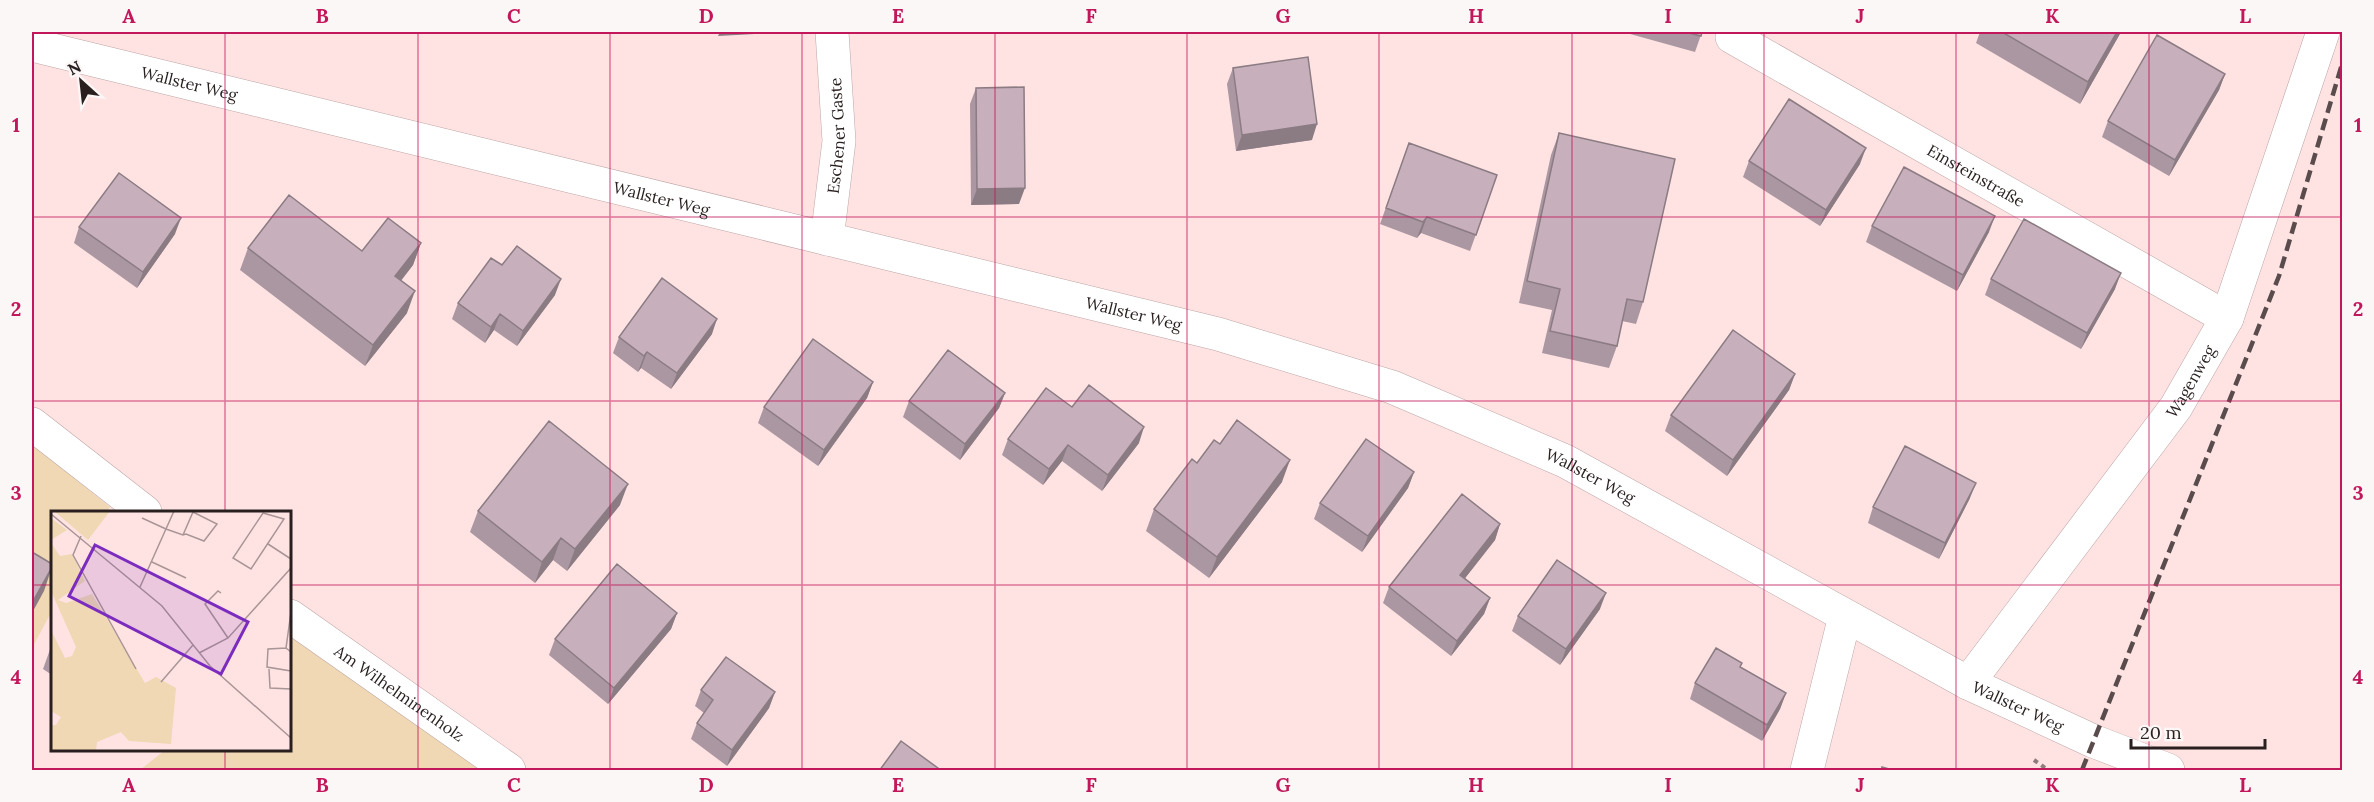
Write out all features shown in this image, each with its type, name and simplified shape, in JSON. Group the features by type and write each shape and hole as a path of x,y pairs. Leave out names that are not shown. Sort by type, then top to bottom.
{"street":[{"name":"Eschener Gaste","path":"827,239 839,141 832,32"},
{"name":"Einsteinstraße","path":"1734,32 1732,37 2227,318"},
{"name":"Wagenweg","path":"1968,683 2176,407 2227,318 2323,32"},
{"name":"Wallster Weg","path":"32,45 1218,334 1392,387 1565,460 1968,683 2093,741 2168,771"},
{"path":"32,424 142,511"},
{"path":"1807,771 1845,616"},
{"name":"Am Wilhelminenholz","path":"291,617 509,771"}],"path":[{"path":"2031,758 2048,771"}],"shaded area":[{"path":"32,444 110,507 108,511 51,511 51,613 32,648"},
{"path":"291,631 504,770 140,770 164,751 291,751"}],"building":[{"path":"1685,32 1702,32 1701,36"},
{"path":"2002,32 2117,32 2088,82"},
{"path":"2157,35 2225,74 2175,160 2108,121"},
{"path":"1308,57 1317,124 1242,135 1233,68"},
{"path":"1024,87 1025,188 977,189 976,88"},
{"path":"1789,99 1866,148 1826,210 1749,161"},
{"path":"1559,133 1675,159 1643,302 1627,299 1617,346 1550,331 1560,289 1527,281"},
{"path":"1409,143 1497,175 1476,235 1427,217 1423,222 1386,208"},
{"path":"1904,167 1995,216 1963,275 1872,226"},
{"path":"119,173 181,218 143,272 79,227"},
{"path":"289,195 362,251 388,218 421,243 395,276 415,291 373,345 248,248"},
{"path":"2024,219 2121,273 2087,333 1991,279"},
{"path":"517,246 561,279 523,331 500,314 491,327 458,303 491,258 502,265"},
{"path":"662,278 717,319 677,373 647,352 644,356 619,337"},
{"path":"1733,330 1795,374 1733,460 1671,415"},
{"path":"813,339 873,382 824,450 764,407"},
{"path":"948,350 1005,393 965,444 909,401"},
{"path":"1089,385 1144,427 1108,475 1068,445 1049,469 1008,439 1046,388 1072,407"},
{"path":"1237,420 1290,460 1217,557 1154,509 1192,459 1197,463 1214,440 1220,444"},
{"path":"549,421 628,484 575,549 561,538 542,562 478,511"},
{"path":"1366,439 1414,472 1368,536 1320,503"},
{"path":"1905,446 1976,483 1945,543 1873,507"},
{"path":"1462,494 1500,524 1460,575 1490,598 1457,641 1389,587"},
{"path":"32,552 51,563 51,569 32,603"},
{"path":"1557,560 1606,593 1566,649 1518,616"},
{"path":"617,564 677,613 614,688 555,639"},
{"path":"1716,648 1742,663 1740,667 1786,693 1767,725 1695,683"},
{"path":"726,657 775,692 732,750 697,723 713,700 701,690"},
{"path":"901,741 942,771 879,771"},
{"path":"1882,767 1896,771 1881,771"}],"railway":[{"path":"2082,770 2279,276 2342,64"}]}
